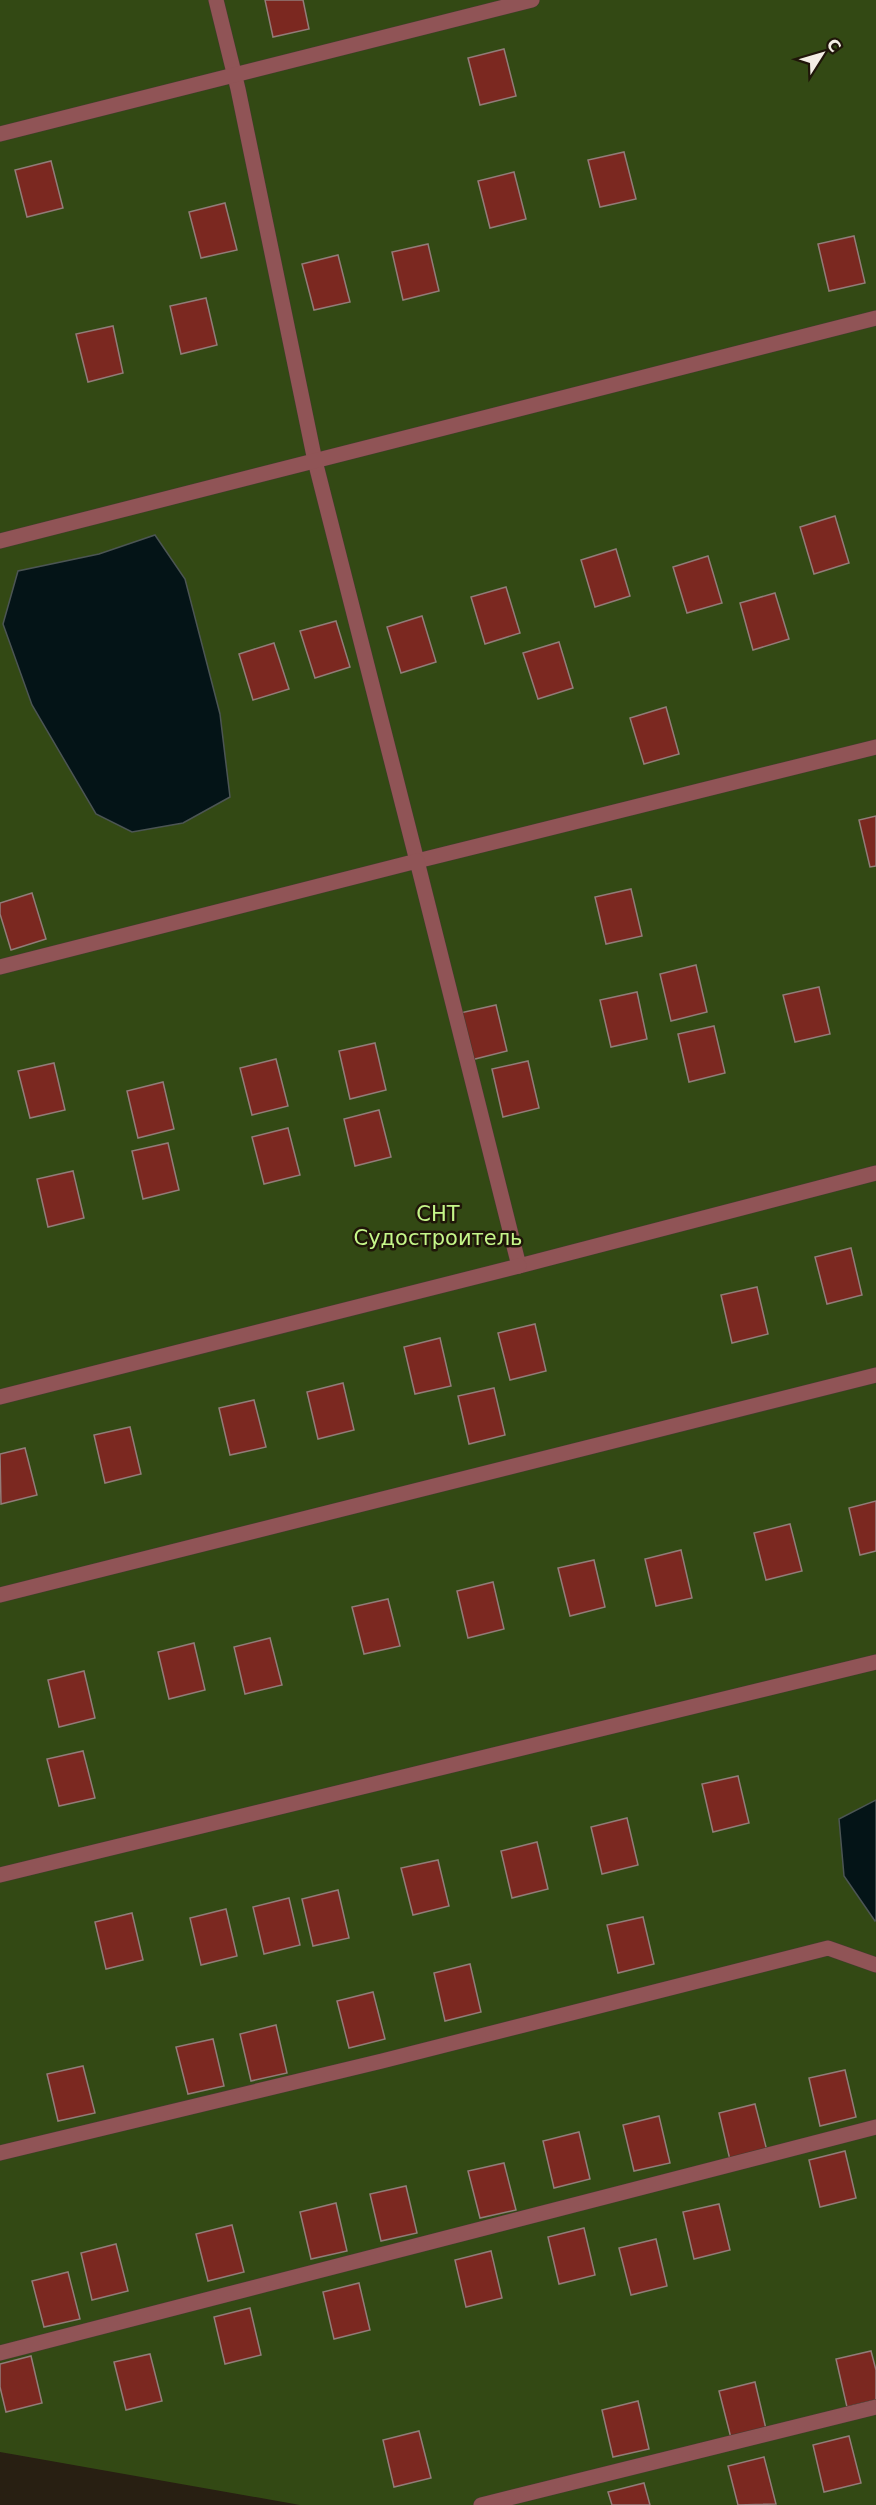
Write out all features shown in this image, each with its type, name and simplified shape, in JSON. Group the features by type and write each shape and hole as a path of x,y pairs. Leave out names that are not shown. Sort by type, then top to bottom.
{"street":[{"path":"216,0 235,75 315,461 519,1266"},
{"path":"0,134 532,0"},
{"path":"0,541 876,318"},
{"path":"0,967 876,747"},
{"path":"0,1397 876,1173"},
{"path":"0,1596 876,1375"},
{"path":"0,1875 876,1662"},
{"path":"0,2153 382,2061 828,1948 876,1965"},
{"path":"0,2353 876,2127"},
{"path":"481,2505 876,2407"}],"green space":[{"name":"СНТ Судостроитель","path":"0,0 876,0 876,2505 300,2505 0,2452"}],"shaded area":[{"path":"155,535 185,579 220,714 230,797 183,823 132,832 96,814 32,705 3,624 18,571 99,554"},
{"path":"876,1800 875,1921 844,1876 839,1819"}],"building":[{"path":"265,0 303,0 309,29 273,37"},
{"path":"504,49 516,96 480,105 468,58"},
{"path":"624,152 636,199 600,207 588,160"},
{"path":"51,161 63,208 27,217 15,170"},
{"path":"514,172 526,219 490,228 478,181"},
{"path":"225,203 237,250 201,258 189,212"},
{"path":"854,236 865,283 829,291 818,244"},
{"path":"428,244 439,291 403,300 392,252"},
{"path":"338,255 350,302 314,310 302,264"},
{"path":"206,298 217,345 181,354 170,306"},
{"path":"113,326 123,373 88,382 76,334"},
{"path":"835,516 849,563 814,574 800,527"},
{"path":"616,549 630,596 595,607 581,560"},
{"path":"708,556 722,603 687,613 673,567"},
{"path":"506,587 520,633 485,644 471,597"},
{"path":"775,593 789,639 753,650 740,603"},
{"path":"422,616 436,662 401,673 387,627"},
{"path":"336,621 350,667 315,678 300,631"},
{"path":"559,642 573,688 538,699 523,653"},
{"path":"274,643 289,689 253,700 239,654"},
{"path":"666,707 679,754 644,764 630,718"},
{"path":"876,816 876,866 870,867 859,820"},
{"path":"631,889 642,936 606,944 595,897"},
{"path":"32,893 46,939 11,950 0,914 0,903"},
{"path":"696,965 707,1012 671,1021 660,974"},
{"path":"819,987 830,1034 795,1042 783,995"},
{"path":"637,992 647,1039 611,1047 600,1000"},
{"path":"496,1005 507,1051 471,1060 460,1013"},
{"path":"714,1026 725,1073 689,1082 678,1034"},
{"path":"375,1043 386,1090 350,1099 339,1051"},
{"path":"276,1059 288,1106 252,1115 240,1068"},
{"path":"528,1061 539,1108 503,1117 492,1069"},
{"path":"54,1063 65,1110 30,1118 18,1071"},
{"path":"163,1082 174,1129 138,1138 127,1091"},
{"path":"379,1110 391,1157 355,1166 344,1119"},
{"path":"288,1128 300,1175 264,1184 252,1137"},
{"path":"168,1143 179,1190 143,1199 132,1151"},
{"path":"73,1171 84,1218 48,1227 37,1179"},
{"path":"851,1248 862,1295 827,1304 815,1257"},
{"path":"757,1287 768,1334 732,1343 721,1295"},
{"path":"535,1324 546,1371 510,1380 498,1333"},
{"path":"440,1338 451,1386 415,1394 404,1347"},
{"path":"343,1383 354,1430 318,1439 307,1392"},
{"path":"494,1388 505,1435 469,1444 458,1396"},
{"path":"254,1400 266,1447 230,1455 219,1408"},
{"path":"130,1427 141,1474 105,1483 94,1435"},
{"path":"25,1448 37,1495 1,1504 0,1454"},
{"path":"876,1501 876,1551 860,1555 849,1508"},
{"path":"790,1524 802,1571 766,1580 754,1533"},
{"path":"681,1550 692,1598 656,1606 645,1559"},
{"path":"594,1560 605,1607 570,1616 558,1568"},
{"path":"493,1582 504,1629 468,1638 457,1591"},
{"path":"388,1599 400,1646 364,1654 352,1607"},
{"path":"270,1638 282,1685 245,1694 234,1647"},
{"path":"194,1643 205,1690 169,1699 158,1652"},
{"path":"84,1671 95,1718 59,1727 48,1680"},
{"path":"83,1751 95,1798 59,1806 47,1759"},
{"path":"738,1776 749,1823 713,1832 702,1784"},
{"path":"627,1818 638,1865 602,1874 591,1827"},
{"path":"537,1842 548,1889 512,1898 501,1851"},
{"path":"438,1860 449,1906 413,1915 401,1868"},
{"path":"338,1890 349,1938 313,1946 302,1899"},
{"path":"289,1898 300,1945 264,1954 253,1907"},
{"path":"226,1909 237,1956 201,1965 190,1918"},
{"path":"132,1913 143,1960 106,1969 95,1922"},
{"path":"643,1917 654,1964 618,1973 607,1925"},
{"path":"470,1964 481,2012 445,2021 434,1973"},
{"path":"373,1992 385,2039 349,2048 337,2001"},
{"path":"276,2025 287,2073 251,2081 240,2034"},
{"path":"213,2039 224,2086 188,2094 176,2047"},
{"path":"83,2066 95,2113 58,2121 47,2074"},
{"path":"845,2070 856,2117 820,2126 809,2078"},
{"path":"755,2104 767,2151 730,2160 719,2113"},
{"path":"659,2116 670,2163 634,2171 623,2125"},
{"path":"579,2132 590,2179 554,2188 543,2141"},
{"path":"845,2151 856,2198 820,2207 809,2160"},
{"path":"504,2163 516,2210 480,2218 468,2171"},
{"path":"406,2186 417,2233 381,2241 370,2194"},
{"path":"336,2203 347,2251 311,2259 300,2212"},
{"path":"719,2204 730,2250 694,2259 683,2212"},
{"path":"232,2225 244,2272 208,2281 196,2234"},
{"path":"584,2228 595,2275 559,2284 548,2237"},
{"path":"656,2239 667,2286 631,2295 619,2248"},
{"path":"116,2244 128,2291 92,2300 81,2253"},
{"path":"491,2251 502,2298 466,2307 455,2260"},
{"path":"68,2272 80,2319 44,2327 32,2281"},
{"path":"359,2283 370,2330 334,2339 323,2292"},
{"path":"250,2308 261,2355 225,2364 214,2317"},
{"path":"871,2351 876,2370 876,2400 847,2407 836,2359"},
{"path":"150,2354 162,2401 126,2410 114,2362"},
{"path":"31,2356 42,2403 6,2412 0,2387 0,2364"},
{"path":"755,2382 766,2429 731,2438 719,2391"},
{"path":"638,2401 649,2449 613,2457 602,2410"},
{"path":"419,2431 431,2478 394,2487 383,2440"},
{"path":"849,2436 861,2483 824,2492 813,2445"},
{"path":"764,2457 776,2504 738,2505 728,2466"},
{"path":"644,2483 650,2505 612,2505 608,2492"}]}
